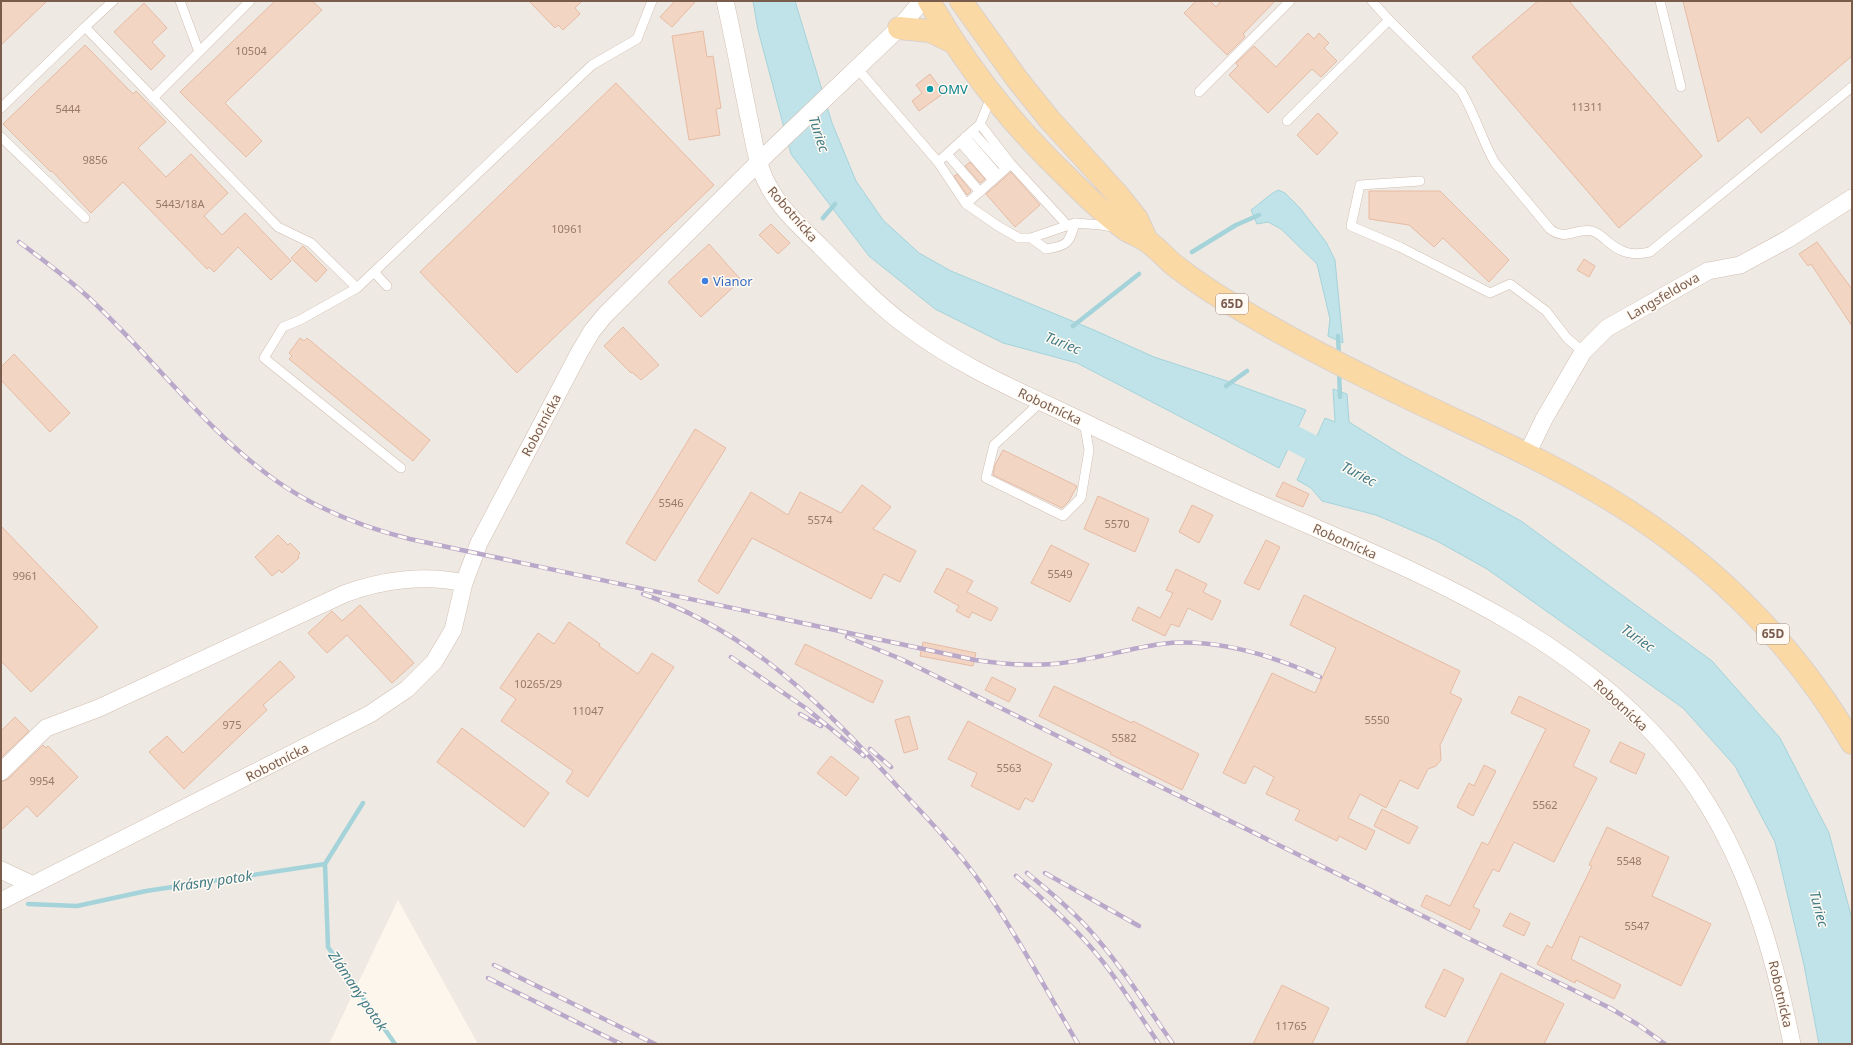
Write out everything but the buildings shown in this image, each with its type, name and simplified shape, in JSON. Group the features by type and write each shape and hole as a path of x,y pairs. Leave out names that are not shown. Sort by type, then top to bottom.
{"main road":[{"name":"65D","path":"929,1 956,44 992,95 1042,153 1099,208 1127,231 1146,241 1172,263 1217,295 1324,356 1527,454 1626,510 1698,561 1756,614 1799,664 1834,712 1852,743"},
{"name":"65D","path":"961,1 1017,79 1137,219 1146,241"},
{"path":"976,1 979,27"},
{"path":"899,28 930,31 956,44"}],"street":[{"path":"725,1 765,156"},
{"name":"Robotnícka","path":"1,901 370,714 407,689 434,662 453,630 464,583 479,543 592,331 605,315 765,156 899,28 922,1"},
{"name":"Robotnícka","path":"765,156 768,186 794,219 891,314 934,346 979,372 1041,402 1255,502 1406,568 1479,604 1547,646 1608,690 1648,729 1690,778 1718,822 1735,854 1748,884 1770,947 1792,1044"},
{"name":"Langsfeldova","path":"1527,454 1544,419 1583,352 1607,328 1708,271 1740,265 1788,239 1852,198"},
{"path":"1,772 46,728 100,708 344,594 380,583 441,579 464,583"},
{"path":"1,870 33,885"}],"lane":[{"path":"1,108 113,1"},
{"path":"180,1 199,52"},
{"path":"153,98 250,1"},
{"path":"401,468 264,358 283,328 357,288 592,65 637,39 652,1"},
{"path":"1199,92 1290,1"},
{"path":"1372,1 1389,20 1461,91 1468,103 1488,152 1495,164 1550,229 1561,235 1590,230 1596,232 1614,247 1627,254 1638,255 1650,252 1852,87"},
{"path":"1660,1 1681,87"},
{"path":"1287,120 1389,20"},
{"path":"85,27 278,227 311,243 357,288"},
{"path":"858,68 938,162 966,204 1019,238 1031,238 1071,224 1101,224 1127,231"},
{"path":"938,162 980,124 992,95"},
{"path":"980,124 1008,166"},
{"path":"972,131 1071,224"},
{"path":"1,137 85,218"},
{"path":"962,140 996,177"},
{"path":"949,152 982,190"},
{"path":"966,204 1008,166"},
{"path":"1420,181 1360,185 1351,226 1400,247 1490,292 1510,284 1546,311 1567,338 1583,352"},
{"path":"1031,238 1046,249 1060,247 1070,241 1071,224"},
{"path":"374,272 387,286"},
{"path":"1041,402 994,445 986,478 1063,516 1081,498 1089,450 1084,422"}],"shaded area":[{"path":"1,1 1852,1 1852,1044 478,1044 398,900 329,1044 1,1044"}],"water":[{"path":"753,1 795,1 832,123 856,181 883,220 919,253 951,271 1094,330 1154,357 1224,380 1306,410 1279,468 1077,363 1003,343 935,309 869,256 791,154 758,30"},
{"path":"1278,190 1285,193 1300,208 1326,242 1335,260 1343,343 1328,336 1330,319 1317,264 1281,229 1268,222 1257,224 1251,210"},
{"path":"1333,389 1347,394 1349,422 1402,455 1521,521 1712,661 1780,738 1829,833 1852,919 1852,1044 1819,1044 1804,965 1775,842 1735,766 1683,708 1487,569 1437,541 1376,515 1322,501 1311,488 1297,480 1325,418 1335,422"}],"waterway":[{"name":"Krásny potok","path":"823,218 835,204"},
{"path":"1192,252 1236,225 1259,215"},
{"path":"1073,326 1139,274"},
{"path":"1338,336 1339,357"},
{"path":"1339,370 1340,397"},
{"path":"1226,386 1247,371"},
{"name":"Turiec","path":"1261,424 1293,438 1343,464"},
{"name":"Krásny potok","path":"28,904 77,906 146,891 325,864 363,803"},
{"name":"Zlámaný potok","path":"325,864 328,947 395,1044"}],"railway":[{"path":"19,242 87,296 111,319 201,415 249,460 275,480 307,500 340,516 374,529 410,539 994,663 1034,665 1053,664 1161,644 1202,643 1262,655 1320,677"},
{"path":"643,594 682,610 718,628 751,650 783,674 842,728 941,833 980,882 1018,941 1078,1044"},
{"path":"847,637 901,659 1610,1008 1637,1024 1665,1044"},
{"path":"731,657 807,709 864,756"},
{"path":"800,714 821,726"},
{"path":"870,749 891,767"},
{"path":"1027,873 1072,912 1110,954 1173,1044"},
{"path":"1045,873 1139,926"},
{"path":"1016,876 1062,917 1098,956 1159,1044"},
{"path":"494,965 655,1044"},
{"path":"488,978 621,1044"}],"place":[{"name":"OMV","path":"930,89"},
{"name":"Vianor","path":"705,281"}]}
